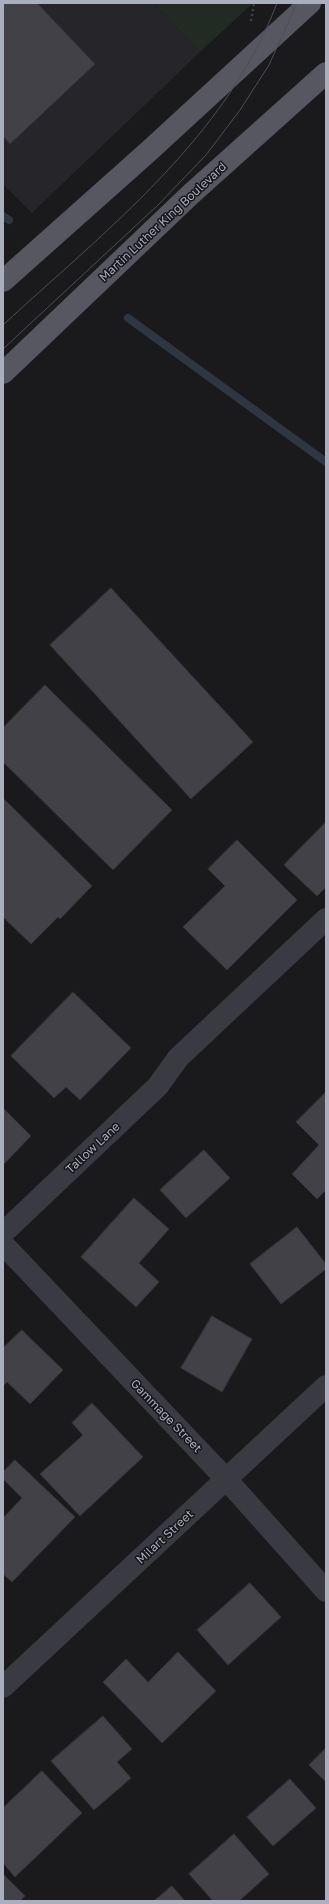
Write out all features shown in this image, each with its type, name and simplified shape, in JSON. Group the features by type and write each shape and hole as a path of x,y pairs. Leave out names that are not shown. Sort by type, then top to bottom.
{"main road":[{"path":"3,281 149,151 310,3"},
{"name":"Martin Luther King Boulevard","path":"3,373 191,194 326,73"}],"street":[{"name":"Tallow Lane","path":"3,1233 158,1086 178,1058 326,919"},
{"name":"Gammage Street","path":"3,1244 226,1479 326,1591"},
{"name":"Milart Street","path":"3,1687 326,1386"}],"shaded area":[{"path":"3,3 153,3 200,52 32,213 3,184"},
{"path":"153,3 253,3 200,52"}],"building":[{"path":"3,3 37,3 95,64 10,144 3,136"},
{"path":"111,588 253,742 191,799 50,645"},
{"path":"45,685 172,810 113,870 3,762 3,728"},
{"path":"3,798 92,886 60,919 58,917 31,944 3,917"},
{"path":"326,822 326,887 317,896 284,865"},
{"path":"237,840 297,900 227,970 183,927 225,886 208,869"},
{"path":"73,992 131,1048 80,1100 66,1087 54,1098 11,1056"},
{"path":"326,1092 326,1190 317,1199 292,1174 319,1145 296,1122"},
{"path":"3,1108 31,1136 3,1165"},
{"path":"204,1150 230,1178 186,1218 160,1190"},
{"path":"134,1198 169,1229 139,1263 159,1282 136,1307 81,1257"},
{"path":"297,1227 326,1264 326,1269 281,1304 250,1264"},
{"path":"212,1316 252,1339 222,1392 181,1368"},
{"path":"22,1330 63,1370 30,1404 7,1382 3,1386 3,1348"},
{"path":"92,1403 143,1457 80,1516 40,1474 83,1435 72,1423"},
{"path":"15,1460 75,1517 12,1582 3,1574 3,1518 22,1498 3,1479 3,1472"},
{"path":"250,1583 281,1617 228,1665 197,1630"},
{"path":"178,1652 216,1691 162,1743 103,1682 126,1659 148,1682"},
{"path":"103,1716 132,1749 117,1762 131,1778 94,1810 51,1761"},
{"path":"326,1748 326,1782 309,1765"},
{"path":"42,1771 82,1813 15,1877 3,1863 3,1808"},
{"path":"290,1779 316,1808 273,1846 247,1817"},
{"path":"234,1834 269,1874 239,1901 213,1901 189,1874"},
{"path":"3,1874 25,1896 20,1901 3,1901"},
{"path":"172,1886 185,1901 154,1901"}],"waterway":[{"path":"3,216 9,220"},
{"path":"128,318 326,462"}],"tram line":[{"path":"3,325 122,217 160,179 195,139 227,97 255,52 277,3"},
{"path":"3,349 158,205 206,155 240,110 269,65 297,3"}]}
